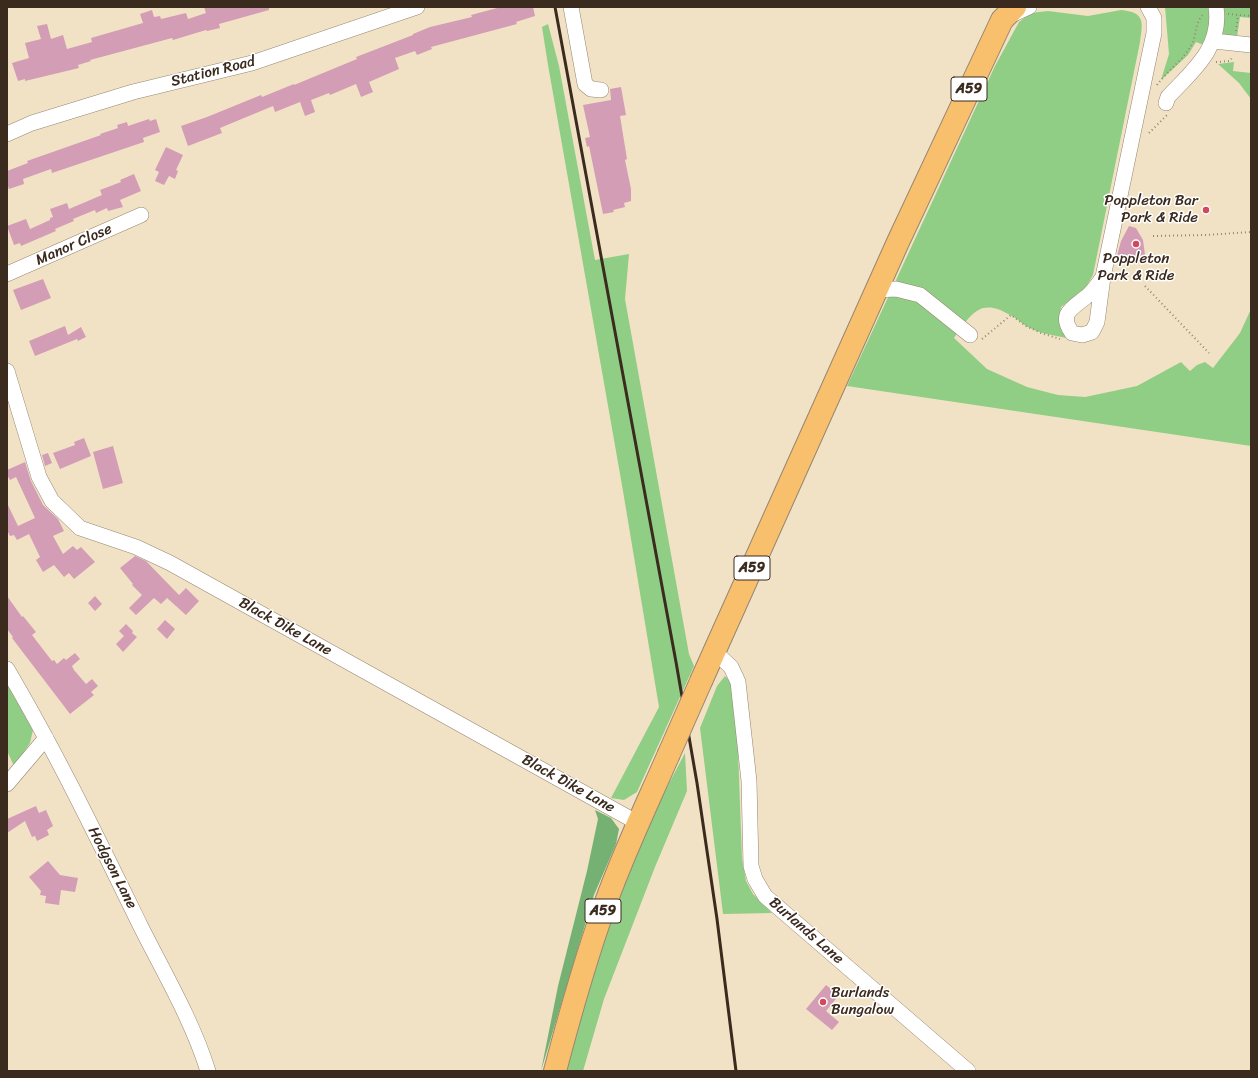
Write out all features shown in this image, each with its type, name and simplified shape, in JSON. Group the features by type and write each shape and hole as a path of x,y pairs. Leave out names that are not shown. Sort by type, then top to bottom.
{"highway":[{"name":"A59","path":"556,1071 571,1007 606,902 638,823 876,290 1006,11"}],"street":[{"name":"Station Road","path":"7,134 32,123 133,92 252,63 417,7"},
{"path":"571,7 585,84 591,89 601,90"},
{"path":"1006,11 1030,7"},
{"path":"1102,277 1154,33 1154,18 1148,7"},
{"path":"1166,103 1168,97 1206,56 1214,40 1217,10"},
{"path":"1214,40 1251,46"},
{"name":"Manor Close","path":"7,274 141,215"},
{"path":"876,290 896,289 920,295 970,335"},
{"name":"Black Dike Lane","path":"7,371 39,477 52,501 80,528 136,547 170,563 638,823"},
{"name":"Burlands Lane","path":"714,652 731,667 738,682 749,781 751,866 755,879 765,896 968,1071"},
{"name":"Hodgson Lane","path":"8,675 46,738 115,874 189,1023 208,1071"},
{"path":"7,784 46,738"}],"path":[{"path":"1156,87 1182,59 1192,42 1203,14 1217,10 1251,16"},
{"path":"1153,236 1251,232"},
{"path":"1145,286 1209,353"}],"green space":[{"path":"1165,7 1251,7 1251,18 1240,17 1237,37 1209,47 1196,42 1188,55 1161,80 1169,54"},
{"path":"1121,10 1135,13 1141,19 1142,29 1140,42 1093,275 1086,287 1061,307 1059,320 1067,338 1037,331 1000,310 984,308 971,315 954,338 987,369 1027,387 1058,395 1085,397 1137,386 1181,362 1190,371 1197,365 1205,362 1213,368 1240,333 1251,309 1251,446 847,386 995,66 1019,22 1031,13 1048,11 1088,16"},
{"path":"548,24 559,66 595,260 629,254 625,299 689,654 694,666 637,792 624,800 611,798 659,707 623,491 548,65 542,27"},
{"path":"1234,62 1233,71 1251,73 1251,99 1239,83 1218,64"},
{"path":"725,676 731,682 738,750 742,858 746,881 753,894 772,913 723,914 700,728 717,686"},
{"path":"8,685 33,730 30,743 14,766 7,751"},
{"path":"685,753 687,791 655,867 604,999 583,1071 564,1071 573,1033 630,866 667,787"},
{"path":"595,810 611,818 619,829 616,844 594,895 541,1071 558,986 587,871 598,819"}],"building":[{"path":"204,7 269,7 269,10 219,24 220,28 206,30 173,40 172,38 90,60 91,61 78,65 79,68 25,81 25,79 18,81 12,63 29,58 25,43 41,39 37,26 47,24 51,39 63,35 67,49 92,42 91,38 143,23 140,14 152,10 154,17 160,16 161,19 186,13 188,19 206,13"},
{"path":"501,7 533,7 535,16 516,22 517,24 431,47 432,49 417,55 415,51 395,58 399,69 369,82 373,92 361,97 356,84 330,95 329,93 311,100 315,112 305,116 300,102 275,112 273,106 220,128 222,133 188,146 181,126 261,95 262,97 294,85 357,59 356,57 430,27 472,17 471,15"},
{"path":"621,87 626,115 620,116 627,159 625,160 631,189 631,201 624,203 625,207 613,210 614,212 603,214 589,146 587,147 585,138 590,137 583,105 611,100 610,89"},
{"path":"149,119 150,121 156,119 160,132 143,138 144,142 52,173 51,169 23,179 24,184 9,189 7,184 7,171 28,163 27,161 101,135 100,134 118,128 117,125 127,122 128,126"},
{"path":"166,147 183,155 176,170 178,171 175,179 169,176 164,185 155,181 159,172 155,170"},
{"path":"134,174 141,191 120,200 123,207 108,211 107,208 96,213 95,210 73,219 74,221 55,229 56,231 21,246 20,243 14,245 7,226 26,219 30,229 50,220 50,218 53,217 50,209 67,203 69,209 102,195 100,190 121,182 120,180"},
{"name":"Poppleton Park & Ride","path":"1129,226 1136,228 1143,240 1146,262 1136,264 1115,263 1121,241"},
{"path":"43,279 51,298 21,310 13,290"},
{"path":"65,326 68,335 81,327 86,337 78,341 77,339 35,356 29,341"},
{"path":"84,438 91,456 60,469 53,453 75,445 74,442"},
{"path":"113,446 123,483 103,489 93,452"},
{"path":"48,453 52,463 45,466 42,455"},
{"path":"25,462 31,481 43,505 58,519 64,531 53,536 63,554 73,546 77,550 81,547 95,562 74,579 69,573 64,577 54,565 43,572 36,560 40,557 29,534 17,540 14,535 10,536 7,530 7,503 18,526 35,518 16,477 10,480 7,475 7,470"},
{"path":"135,556 146,561 179,595 186,588 199,601 186,615 167,598 161,604 154,598 136,615 129,608 142,595 132,585 133,584 120,568"},
{"path":"7,596 22,617 23,616 36,632 32,635 52,661 54,660 57,664 64,658 66,660 75,653 80,659 72,666 74,670 86,684 92,679 98,686 91,692 94,695 70,714 12,638 13,637 7,629"},
{"path":"95,596 102,604 95,611 88,603"},
{"path":"165,620 175,629 167,639 157,629"},
{"path":"126,624 133,631 132,633 137,637 123,652 116,644 124,636 119,631"},
{"path":"36,806 39,813 46,810 53,826 47,830 49,835 37,841 35,836 32,837 25,821 7,833 7,819"},
{"path":"48,861 60,875 78,878 75,892 61,890 59,905 45,903 46,896 40,895 41,891 29,877"},
{"name":"Burlands Bungalow","path":"826,985 839,995 826,1011 839,1022 832,1030 806,1009"}],"railway":[{"path":"555,7 697,783 717,919 736,1071"}],"place":[{"name":"Poppleton Bar Park & Ride","path":"1206,210"},
{"name":"Poppleton Park & Ride","path":"1136,244"},
{"name":"Burlands Bungalow","path":"823,1002"}]}
